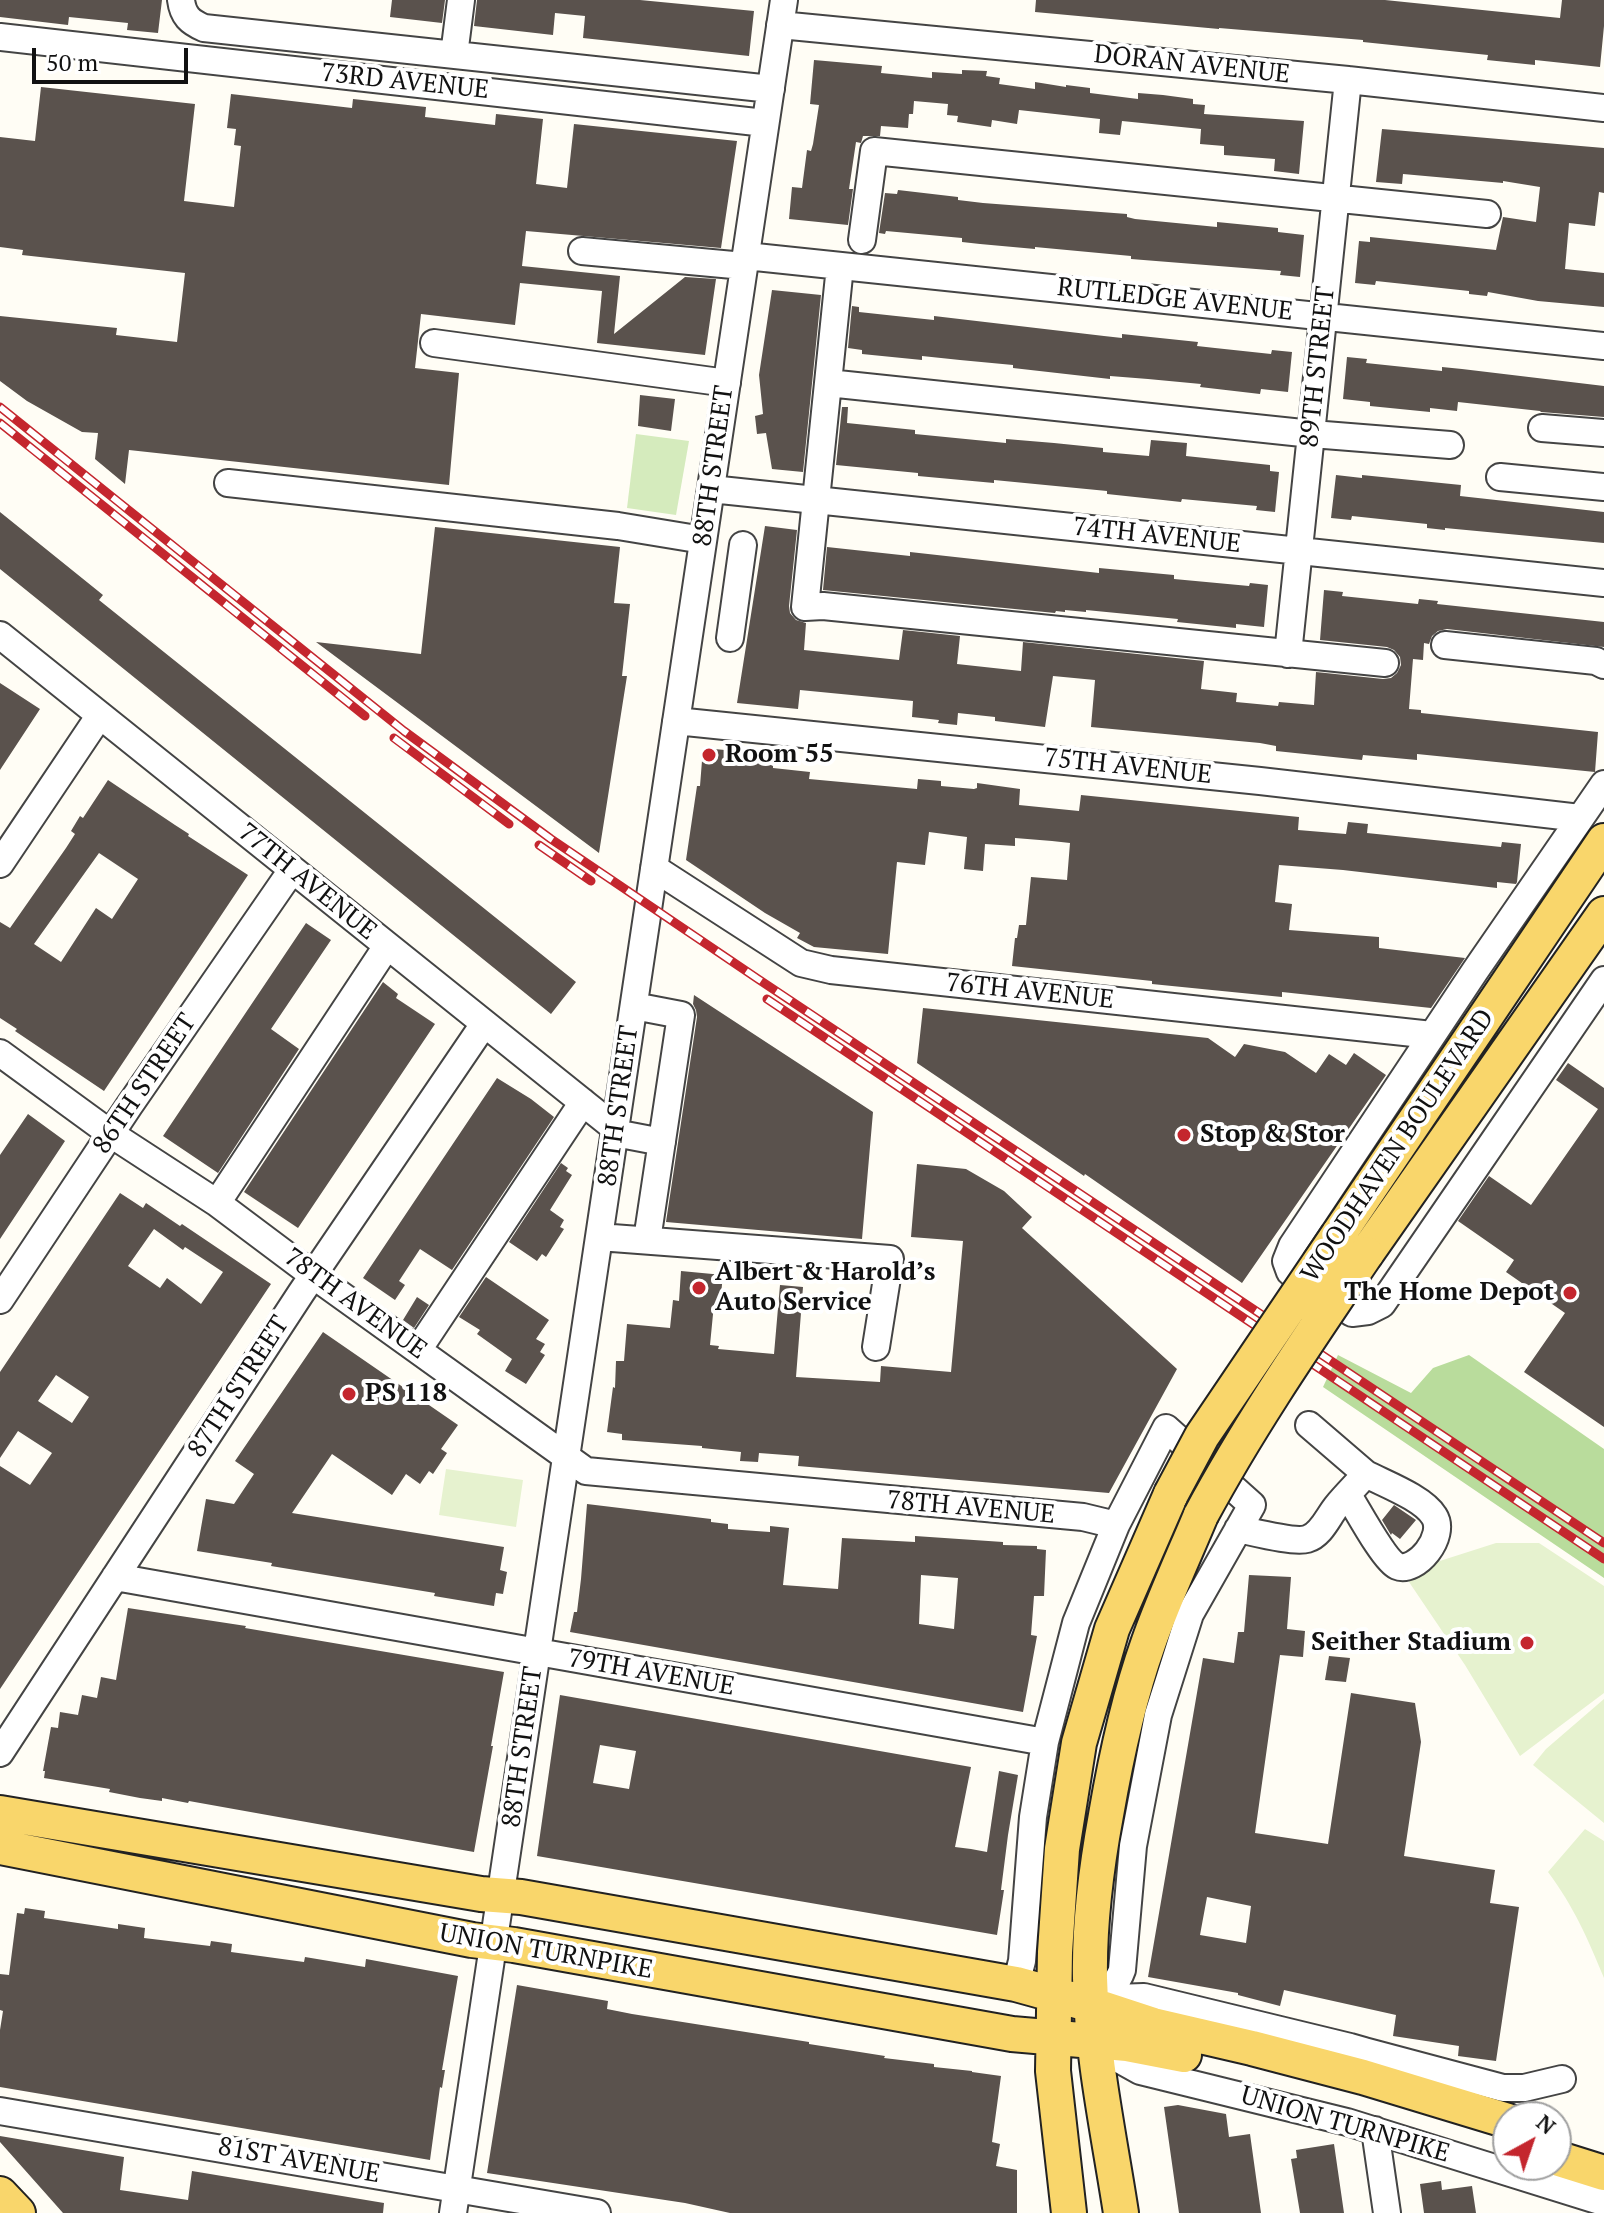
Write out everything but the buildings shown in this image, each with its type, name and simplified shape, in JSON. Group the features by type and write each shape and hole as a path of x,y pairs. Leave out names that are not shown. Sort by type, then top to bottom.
{"main road":[{"name":"WOODHAVEN BOULEVARD","path":"1069,2213 1054,2085 1053,1993 1059,1872 1079,1743 1112,1629 1171,1494 1209,1424 1338,1235 1592,830"},
{"name":"WOODHAVEN BOULEVARD","path":"1121,2213 1095,2041 1090,1974 1095,1891 1115,1761 1148,1643 1201,1515 1234,1453 1366,1254 1604,914"},
{"name":"UNION TURNPIKE","path":"0,1813 1016,1984 1153,2025 1399,2087 1492,2116"},
{"name":"UNION TURNPIKE","path":"0,1847 472,1940 1012,2034 1142,2046 1248,2069 1370,2101 1492,2138"},
{"path":"1572,2140 1604,2150"},
{"name":"UNION TURNPIKE","path":"1572,2168 1602,2187"},
{"path":"0,2194 18,2213"}],"street":[{"path":"181,0 183,14 204,28 771,89"},
{"path":"454,55 461,0"},
{"name":"DORAN AVENUE","path":"782,12 1604,108"},
{"name":"88TH STREET","path":"455,2201 782,12"},
{"name":"73RD AVENUE","path":"0,37 765,123"},
{"name":"89TH STREET","path":"1288,654 1348,80"},
{"path":"862,240 874,151 1487,214"},
{"name":"RUTLEDGE AVENUE","path":"582,251 840,266 1604,346"},
{"path":"840,266 805,607 823,606 1385,663"},
{"path":"434,343 727,383"},
{"path":"828,383 1312,434 1450,445"},
{"path":"1542,428 1604,433"},
{"path":"1500,477 1604,487"},
{"path":"228,483 618,526 703,545 742,550 731,633 691,623"},
{"name":"74TH AVENUE","path":"711,489 1604,583"},
{"name":"77TH AVENUE","path":"0,635 615,1130"},
{"path":"1445,645 1596,661 1604,665"},
{"path":"0,864 100,715"},
{"name":"75TH AVENUE","path":"676,721 1260,781 1592,830"},
{"path":"1604,784 1592,830 1432,1035 1292,1246 1286,1261 1290,1272 1352,1313 1368,1311 1382,1304 1604,980"},
{"name":"76TH AVENUE","path":"654,868 801,963 831,970 1432,1035"},
{"name":"86TH STREET","path":"0,1300 292,870"},
{"path":"217,1203 387,946"},
{"path":"634,1006 681,1015 647,1240"},
{"name":"87TH STREET","path":"0,1753 313,1275 484,1024"},
{"name":"78TH AVENUE","path":"0,1053 111,1134 217,1203 586,1471 1083,1517 1116,1525"},
{"path":"418,1350 583,1102"},
{"path":"615,1130 662,1142"},
{"path":"599,1237 890,1259 876,1347"},
{"path":"1309,1425 1366,1474 1423,1504 1433,1515 1439,1530 1435,1541 1414,1563 1405,1567 1396,1565 1386,1555 1348,1495"},
{"path":"1016,1984 1022,1961 1033,1817 1045,1742 1076,1623 1116,1525 1166,1428 1252,1505 1190,1614 1158,1715 1133,1846 1122,1970 1119,1979 1092,2005"},
{"path":"1238,1529 1296,1540 1308,1539 1322,1527 1336,1506 1366,1474"},
{"name":"79TH AVENUE","path":"115,1577 1045,1742"},
{"name":"UNION TURNPIKE","path":"1092,2005 1115,1998 1144,1997 1364,2051 1399,2087"},
{"name":"UNION TURNPIKE","path":"1095,2041 1140,2071 1602,2187"},
{"path":"1364,2051 1503,2088 1524,2088 1562,2079"},
{"name":"81ST AVENUE","path":"0,2111 455,2201 597,2213"},
{"path":"1375,2130 1387,2213"}],"green space":[{"path":"636,434 689,441 676,515 627,508"},
{"path":"1338,1355 1411,1393 1433,1368 1469,1355 1604,1449 1604,1578 1323,1387"},
{"path":"446,1469 523,1480 516,1527 439,1515"},
{"name":"Seither Stadium","path":"1496,1543 1539,1543 1604,1586 1604,1693 1520,1756 1465,1665 1407,1579 1421,1567"},
{"path":"1604,1699 1604,1823 1533,1765 1546,1749"},
{"path":"1585,1829 1604,1841 1604,1978 1580,1924 1548,1872"}],"railway":[{"path":"0,407 404,731 551,839 1604,1543"},
{"path":"0,423 365,716"},
{"path":"394,738 509,824"},
{"path":"539,845 591,881"},
{"path":"767,999 1604,1559"}],"place":[{"name":"Room 55","path":"709,755"},
{"name":"Stop & Stor","path":"1184,1135"},
{"name":"Albert & Harold’s Auto Service","path":"699,1288"},
{"name":"The Home Depot","path":"1570,1293"},
{"name":"PS 118","path":"349,1394"},
{"name":"Seither Stadium","path":"1527,1643"}]}
